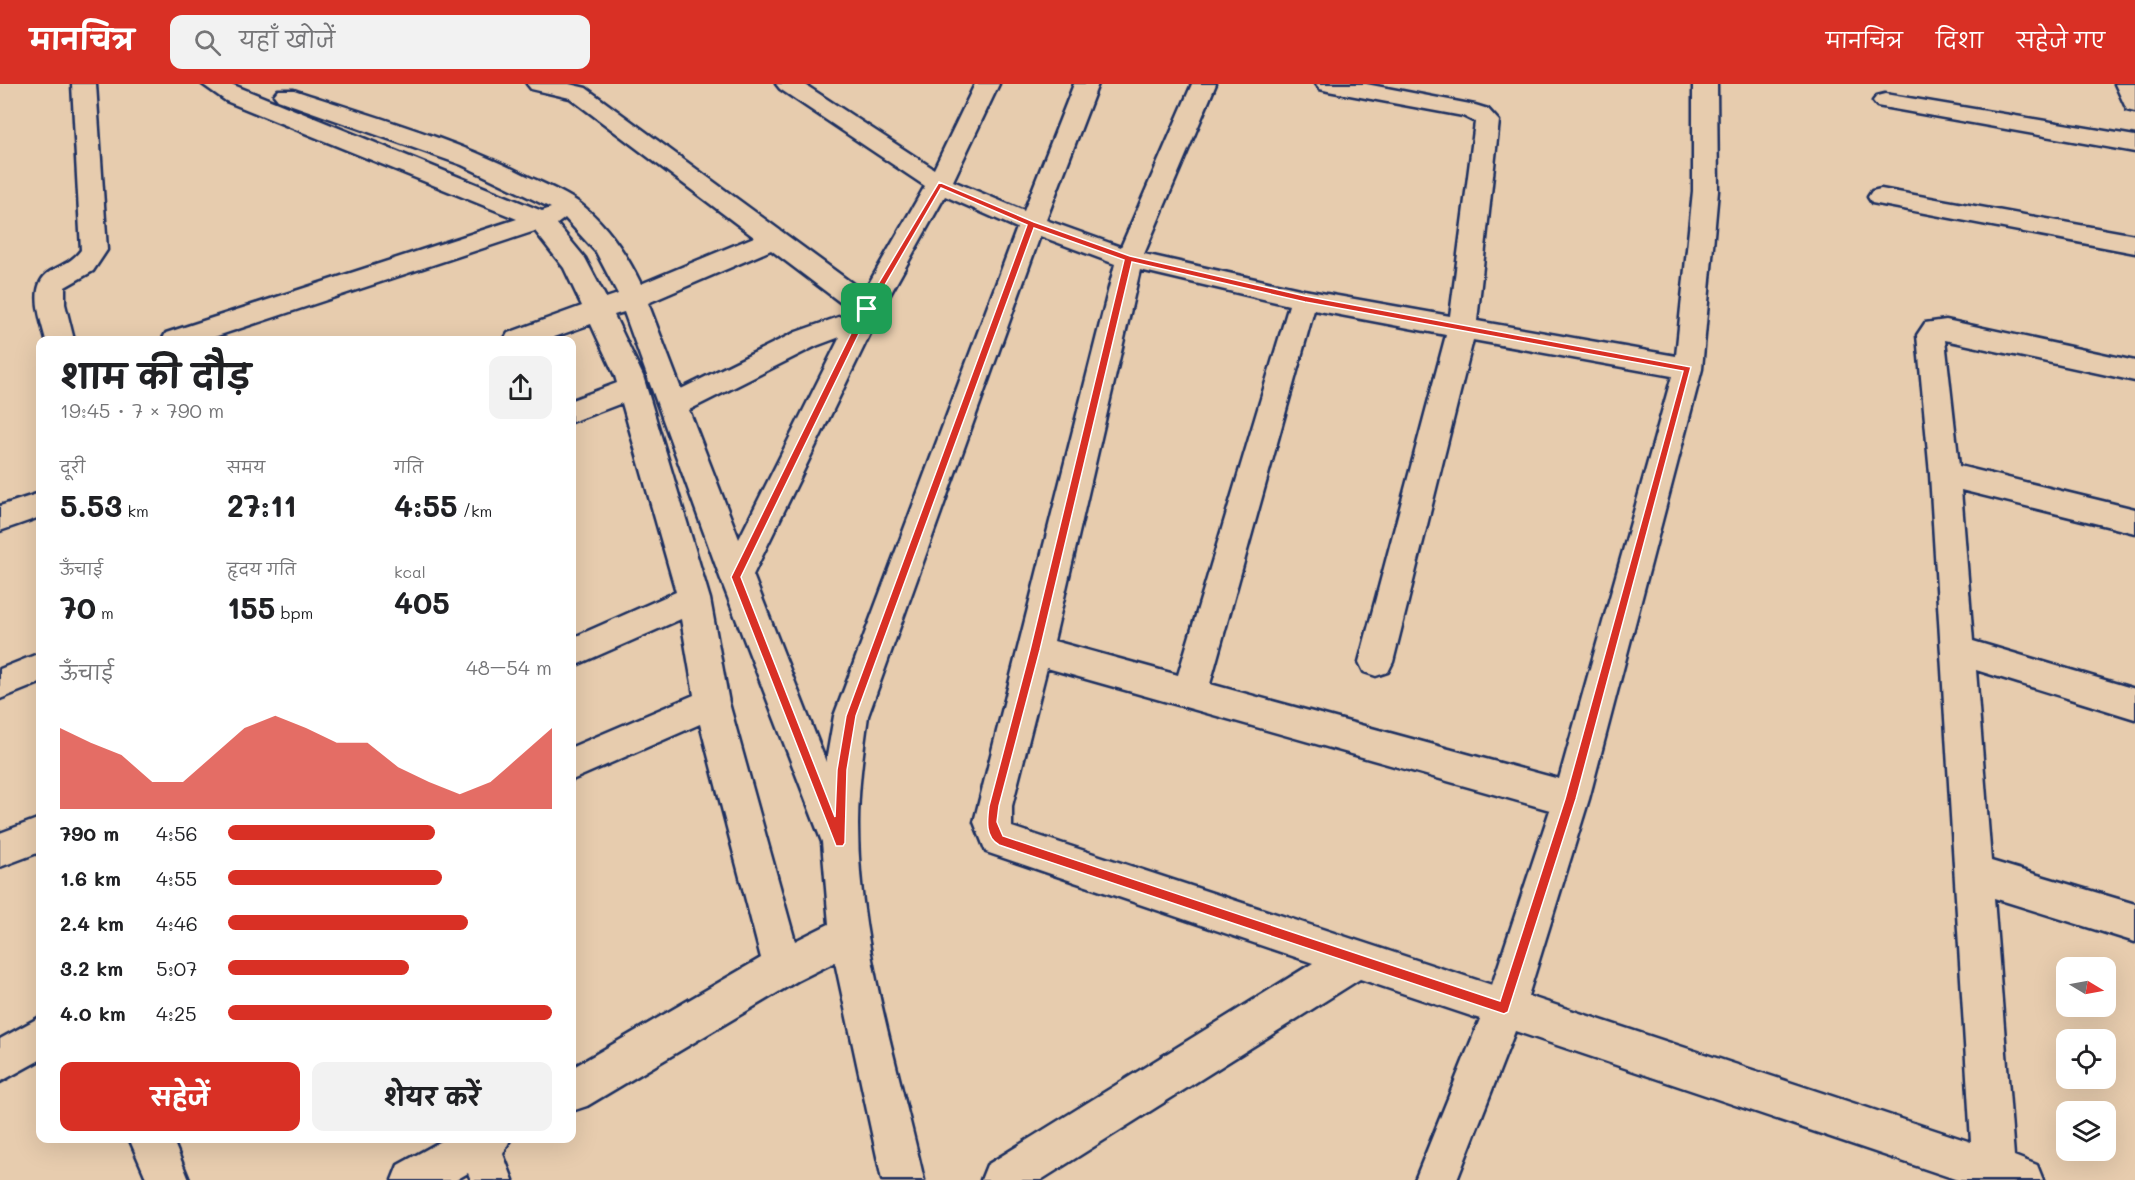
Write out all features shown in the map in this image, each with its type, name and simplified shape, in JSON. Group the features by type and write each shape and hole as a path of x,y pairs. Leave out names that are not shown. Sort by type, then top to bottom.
{"street":[{"path":"59,336 53,313 51,287 54,281 87,264 94,250 84,84"},
{"path":"214,84 234,96 440,177 542,222 576,264 632,388 694,599 712,703 783,967"},
{"path":"539,84 578,93 775,238 865,314"},
{"path":"788,84 939,184 1031,224 1129,259 1305,299 1688,369"},
{"path":"736,577 865,314 939,184 987,84"},
{"path":"903,1180 850,934 840,843 842,770 851,716 1031,224 1086,84"},
{"path":"1204,84 1129,259 1035,650 994,806 992,822 999,840 2004,1177 1974,874 1945,474 1931,335 1935,330 1956,332 2135,371"},
{"path":"1328,84 1467,110 1480,114 1487,121 1462,328 1376,662"},
{"path":"1436,1180 1504,1008 1571,799 1688,369 1697,298 1708,136 1705,84"},
{"path":"2127,84 2135,105"},
{"path":"265,85 491,166 569,208 600,238 620,268 634,298 640,323 736,577 840,843"},
{"path":"1885,101 2135,144"},
{"path":"1881,197 2135,244"},
{"path":"188,336 542,222 569,208"},
{"path":"529,336 634,298 775,238"},
{"path":"1190,693 1305,299"},
{"path":"672,406 806,339 865,314"},
{"path":"576,409 632,388"},
{"path":"1945,474 2135,521"},
{"path":"0,519 36,507"},
{"path":"576,651 694,599"},
{"path":"1035,650 1571,799"},
{"path":"1956,650 2135,704"},
{"path":"0,684 36,670"},
{"path":"576,762 712,703"},
{"path":"0,850 36,836"},
{"path":"1974,874 2135,923"},
{"path":"576,1089 783,967 850,934"},
{"path":"1016,1177 1356,959"},
{"path":"0,1062 36,1040"},
{"path":"152,1143 168,1180"},
{"path":"413,1180 487,1155"}],"route":[{"path":"867,309 736,577 840,843 842,770 851,716 1031,224 1129,259 1035,650 994,806 992,822 994,833 999,840 1504,1008 1571,799 1688,369 1305,299 1129,259 1080,242 1031,224 939,184 867,309"}]}
